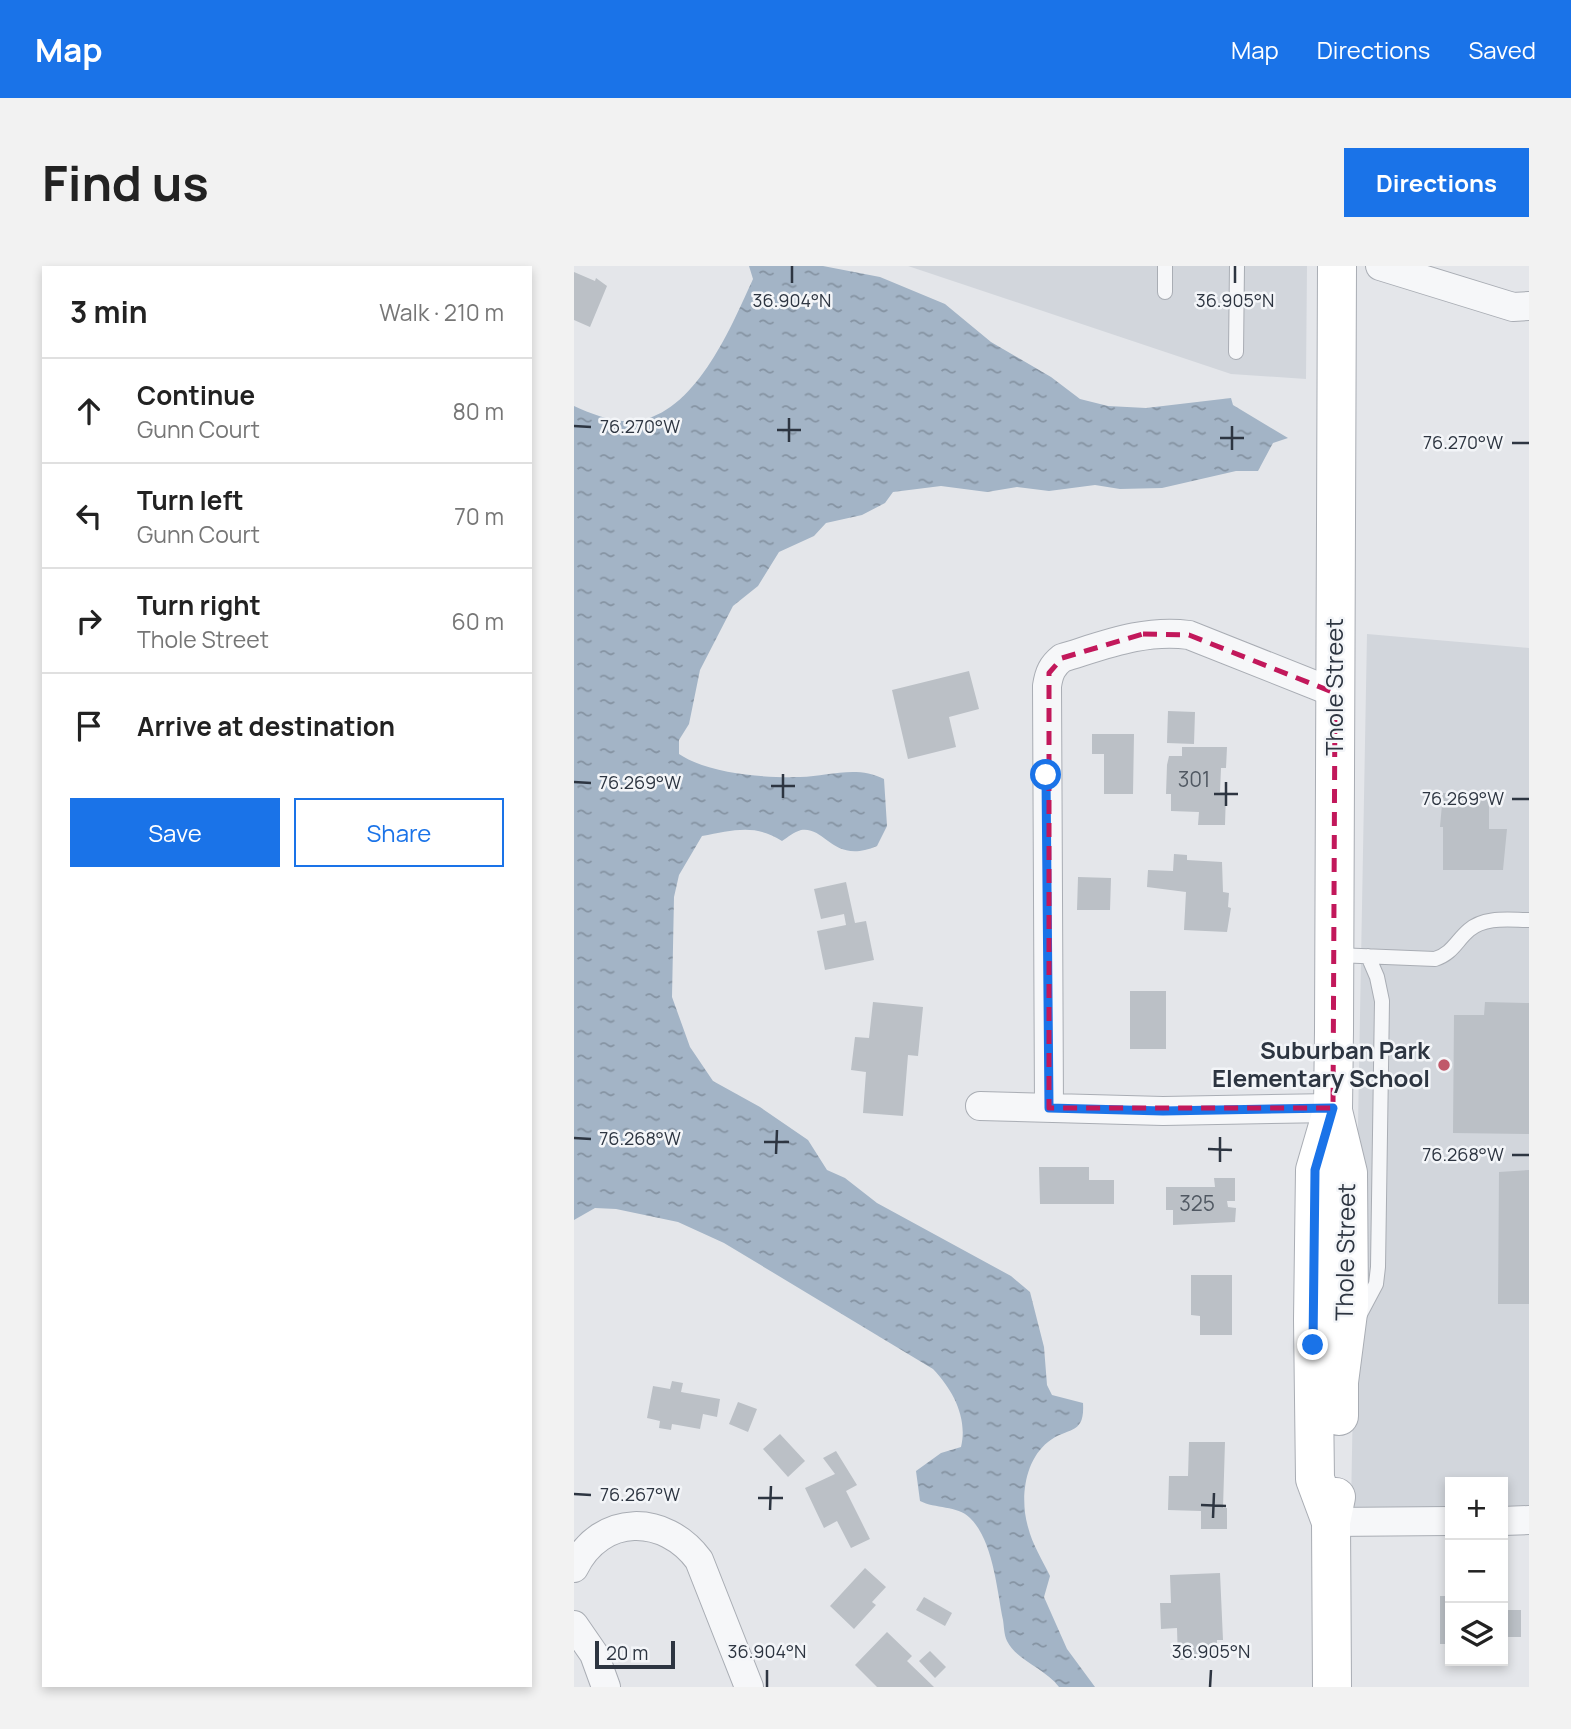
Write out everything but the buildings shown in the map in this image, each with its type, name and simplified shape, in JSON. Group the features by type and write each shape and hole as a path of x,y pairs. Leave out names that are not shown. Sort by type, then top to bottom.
{"street":[{"name":"Thole Street","path":"1332,1687 1331,1522 1339,1478 1339,1382 1328,1345 1349,1305 1348,1173 1333,1108 1351,956 1335,693 1337,266"},
{"path":"1380,266 1513,307 1529,306"},
{"path":"1049,1108 1047,698 1049,673 1055,664 1062,658 1143,634 1163,632 1189,635 1335,693"},
{"path":"980,1106 1163,1111 1333,1108"},
{"path":"1508,1521 1529,1520"},
{"path":"1331,1522 1445,1521"},
{"path":"574,1568 594,1542 612,1531 634,1525 670,1532 687,1543 699,1560 749,1687"},
{"path":"574,1625 594,1654 606,1687"}],"lane":[{"path":"1165,266 1165,292"},
{"path":"1236,352 1237,266"},
{"path":"1351,956 1436,959 1447,955 1468,930 1483,922 1529,920"},
{"path":"1328,1345 1372,1292 1378,1267 1382,1001 1377,977 1351,956"}],"highlighted area":[{"path":"1143,634 1189,635 1335,693 1333,1108 1049,1108 1047,686 1049,673 1062,658"}],"shaded area":[{"path":"908,266 1307,266 1306,379 1231,374"},
{"name":"Suburban Park Elementary School","path":"1367,634 1529,648 1529,1508 1508,1508 1508,1477 1445,1477 1445,1508 1351,1507"}],"water":[{"path":"749,266 823,266 880,277 945,304 991,342 1051,377 1080,399 1108,406 1146,408 1231,398 1233,405 1288,438 1273,443 1258,471 1236,471 1162,488 1120,489 1095,485 1049,491 1017,487 987,492 941,486 893,492 885,503 862,515 826,523 814,536 779,552 758,586 733,606 700,670 689,724 679,740 679,754 691,761 721,770 785,777 853,772 884,779 887,826 877,846 862,851 840,848 810,830 798,831 782,841 772,835 752,830 702,836 679,875 674,897 672,997 690,1047 713,1081 760,1107 808,1140 827,1170 845,1178 877,1203 1011,1276 1030,1292 1044,1347 1047,1385 1052,1395 1083,1403 1083,1413 1078,1426 1048,1442 1034,1459 1026,1482 1024,1505 1032,1540 1050,1576 1044,1597 1067,1649 1095,1687 1059,1687 1017,1654 1005,1636 996,1580 989,1552 978,1527 959,1511 920,1501 916,1471 941,1453 961,1447 963,1436 957,1405 947,1386 933,1369 724,1243 678,1222 616,1209 595,1208 574,1220 574,406 607,418 634,421 662,412 680,399 711,362 735,319 753,279"}],"place":[{"name":"Suburban Park Elementary School","path":"1444,1065"}],"route":[{"path":"1046,775 1049,1108 1163,1111 1333,1108 1315,1170 1313,1345"}]}
